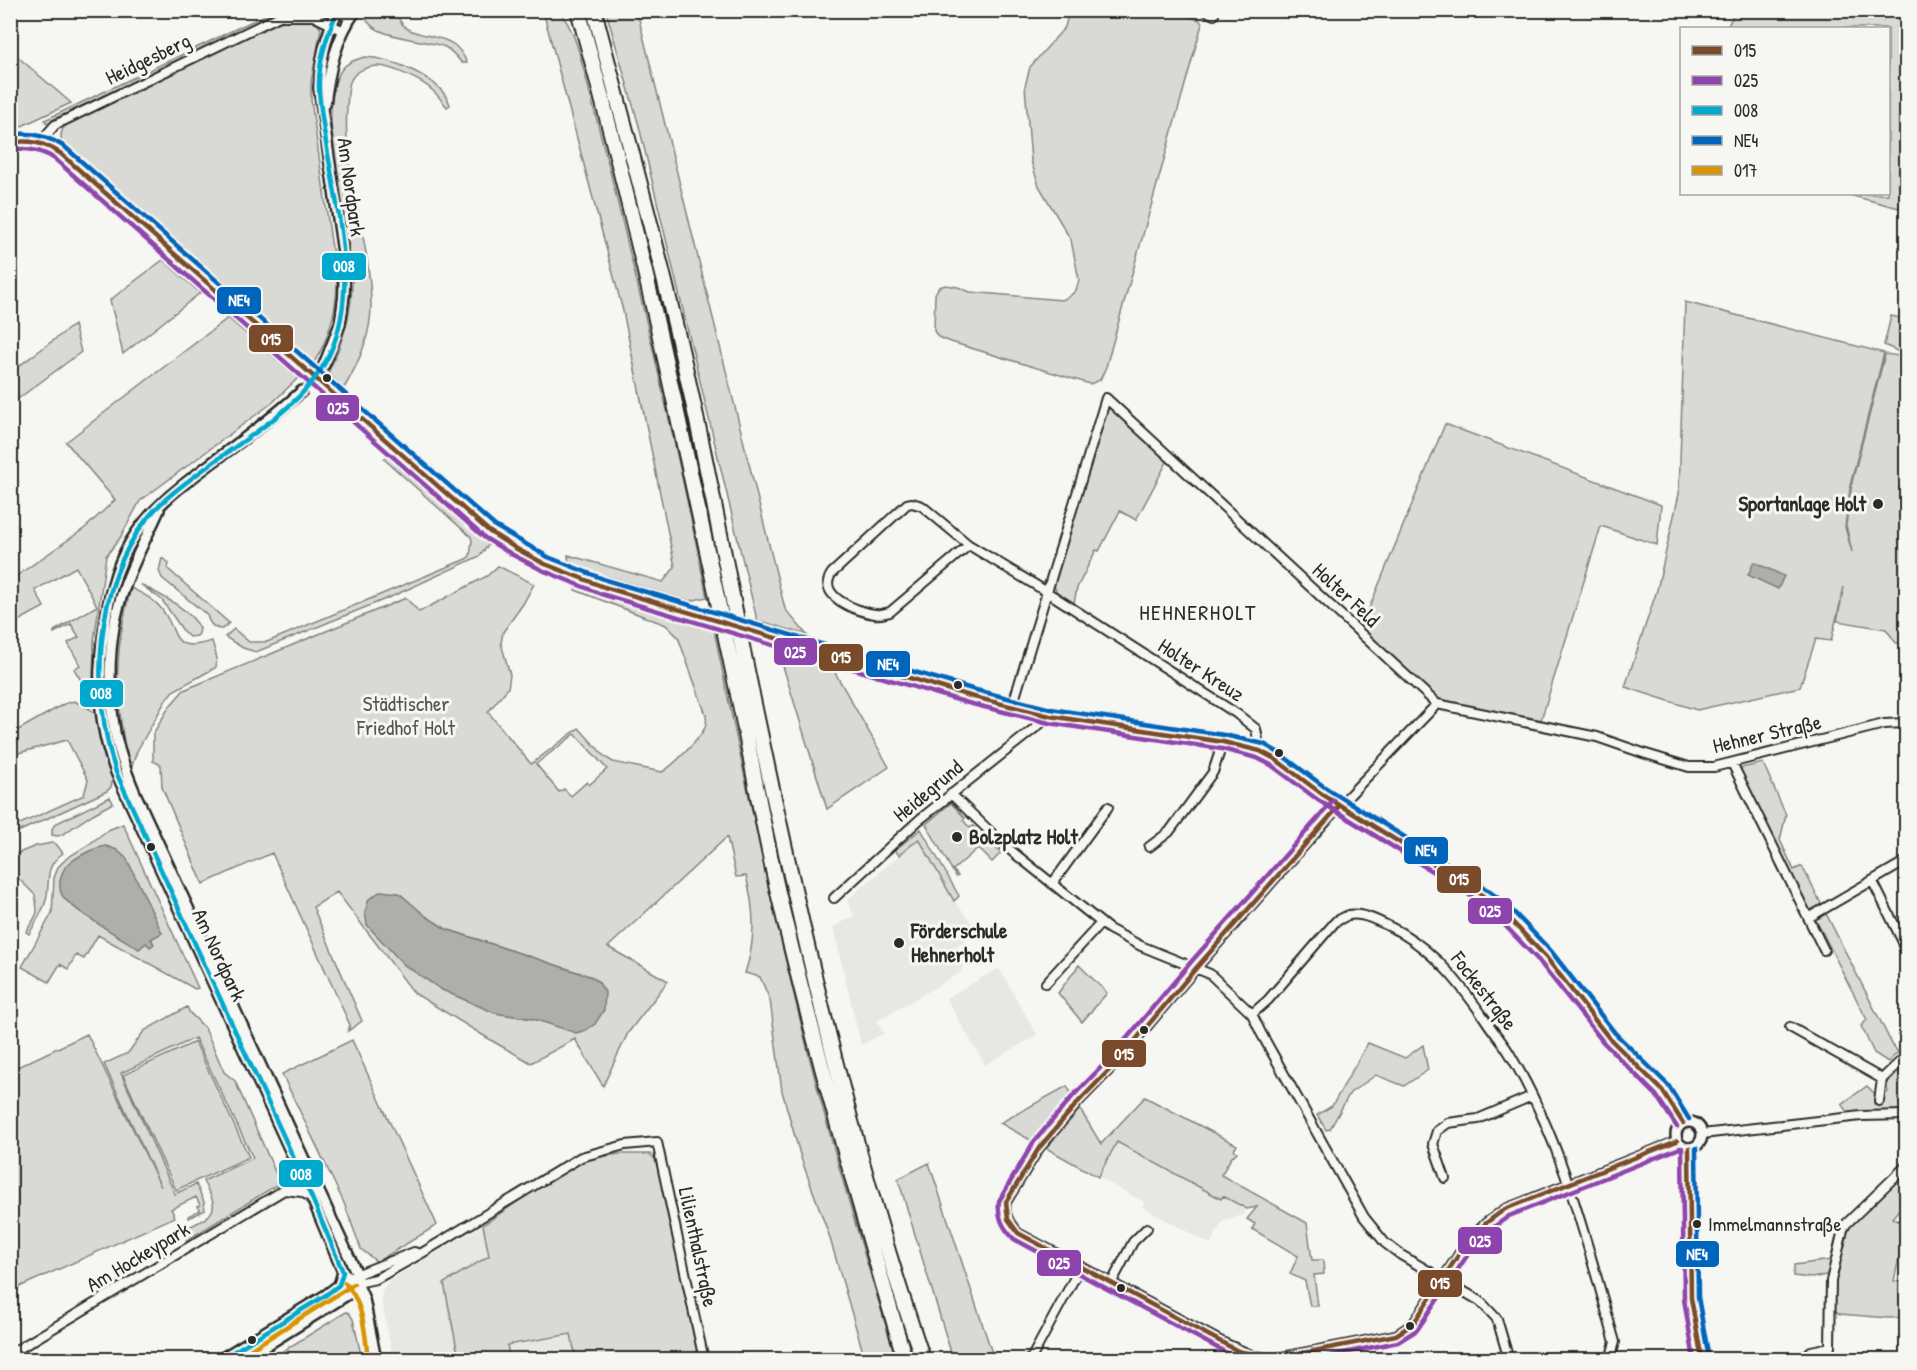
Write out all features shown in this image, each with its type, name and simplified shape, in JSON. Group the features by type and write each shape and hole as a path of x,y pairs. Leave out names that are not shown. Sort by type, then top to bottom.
{"highway":[{"path":"578,10 634,224 737,693 777,887 815,1038 905,1359"},
{"path":"594,10 656,246 690,388 765,754 828,1033 883,1231 923,1359"}],"street":[{"name":"Heidgesberg","path":"40,142 55,125 292,10"},
{"path":"1205,10 1215,15"},
{"path":"336,11 353,14"},
{"name":"Am Nordpark","path":"324,365 340,324 344,284 344,260 319,88 320,66 336,11"},
{"name":"Am Nordpark","path":"323,118 331,67 353,14"},
{"name":"Heidgesberg","path":"279,16 313,16 344,31"},
{"path":"10,143 40,142 60,153 490,532 521,552 561,572 1012,707 1050,716 1223,742 1260,751 1275,759 1340,805 1471,887 1500,909 1545,956 1609,1038 1662,1090 1683,1123"},
{"name":"Am Nordpark","path":"302,391 279,413 176,490 145,520 130,542 111,590 100,655 100,698 106,737 116,772 312,1198 352,1277"},
{"name":"Holter Feld","path":"1047,592 1106,398 1437,704"},
{"name":"Holter Kreuz","path":"969,545 890,612 878,615 848,607 827,587 827,579 832,573 907,504 922,506 969,545 1238,714 1256,729 1260,751"},
{"name":"Am Nordpark","path":"161,505 125,584 115,622 111,655 112,698 116,733 124,766 313,1178 352,1277"},
{"path":"1012,707 1047,592"},
{"path":"1437,704 1340,805 1197,967 1117,1062 1079,1101 1039,1148 1006,1202 1006,1218 1018,1233 1224,1343 1254,1356 1272,1359 1396,1335 1413,1324 1465,1245 1486,1223 1505,1209 1677,1141"},
{"name":"Hehner Straße","path":"1437,704 1602,739 1689,767 1732,764 1884,724 1906,723"},
{"name":"Heidegrund","path":"834,898 919,820 1050,716"},
{"path":"1149,847 1169,832 1213,772 1223,742"},
{"path":"1732,764 1824,950"},
{"path":"951,794 1004,845 1101,923 1141,946 1210,974 1252,1014 1364,1216 1385,1243 1401,1255 1480,1301 1497,1319 1509,1359"},
{"path":"1052,884 1108,807"},
{"path":"1808,918 1906,862"},
{"path":"1873,882 1906,948"},
{"name":"Fockestraße","path":"1252,1014 1268,1000 1336,921 1348,915 1387,925 1435,958 1458,981 1511,1056 1532,1096 1570,1183 1615,1342 1611,1356"},
{"path":"1046,983 1101,923"},
{"path":"1790,1027 1882,1079"},
{"path":"1879,1101 1882,1079 1906,1056"},
{"path":"1445,1178 1433,1144 1437,1131 1448,1123 1478,1119 1532,1096"},
{"path":"1702,1134 1862,1116 1906,1115"},
{"path":"1683,1123 1695,1124 1702,1134"},
{"path":"1683,1123 1676,1131 1677,1141 1684,1148 1698,1144 1702,1134"},
{"name":"Lilienthalstraße","path":"422,1253 581,1157 625,1145 657,1142 704,1359"},
{"path":"1689,1148 1691,1298 1702,1359"},
{"path":"1802,1359 1811,1352 1830,1347 1831,1281 1846,1224 1906,1166"},
{"path":"302,1175 313,1178"},
{"name":"Am Hockeypark","path":"10,1354 284,1190 302,1175"},
{"path":"284,1190 302,1192 312,1198"},
{"path":"1112,1282 1133,1242 1147,1228"},
{"path":"219,1359 352,1277 414,1252 422,1253"},
{"path":"364,1299 366,1288 376,1279 422,1253"},
{"path":"1028,1359 1032,1357 1081,1266"},
{"path":"352,1277 376,1279"},
{"path":"352,1277 364,1299 376,1359"},
{"path":"243,1359 350,1293 352,1277"},
{"path":"1218,1359 1224,1343"}],"shaded area":[{"path":"1754,562 1784,576 1778,589 1748,575"},
{"name":"Förderschule Hehnerholt","path":"919,839 954,901 979,932 953,948 963,967 960,973 877,1021 884,1033 861,1045 833,927 854,916 847,900"},
{"path":"106,846 117,850 127,859 162,933 151,939 154,944 150,947 146,943 139,949 86,916 62,895 60,879 68,864 86,853"},
{"path":"381,891 399,893 427,917 446,929 592,977 605,992 604,1010 595,1024 576,1033 534,1019 495,1013 442,990 404,965 367,925 365,912 369,899"},
{"path":"999,968 1037,1035 985,1065 946,998"},
{"path":"1117,1142 1220,1199 1222,1195 1247,1209 1243,1215 1223,1221 1210,1244 1142,1207 1144,1202 1098,1177"},
{"path":"483,1225 489,1256 445,1283 459,1359 393,1359 381,1297 383,1289 390,1280"},
{"path":"571,1334 576,1359 485,1360 509,1355 507,1346"}],"green space":[{"path":"364,11 397,11 404,27 453,44 462,53 467,63 462,63 445,47 385,33 374,28 367,21"},
{"path":"543,11 559,11 570,27 580,54 649,333 707,597 690,601 569,565 568,555 663,582 675,567 623,311"},
{"path":"606,11 637,11 785,609 807,635 757,620 639,126"},
{"path":"1069,11 1171,11 1200,20 1202,24 1106,367 1100,380 1090,384 951,342 938,337 934,331 935,294 939,287 946,285 970,292 1062,300 1076,290 1079,280 1071,240 1039,186 1031,161 1025,86 1030,67 1065,27"},
{"path":"1735,11 1906,11 1906,194 1903,209 1849,195 1890,195 1890,27 1727,27"},
{"path":"273,12 268,17 46,123 45,120"},
{"path":"300,17 317,23 321,29 311,82 311,100 337,284 331,326 313,364 62,142 61,137 62,130 67,124 276,23"},
{"path":"11,51 71,103 11,131"},
{"path":"365,57 388,61 414,71 437,86 450,105 447,107 422,82 384,67 374,66 362,70 353,77 350,83 347,132 349,157 367,256 371,306 369,328 363,349 344,388 328,373 346,326 352,289 350,255 335,169 331,111 334,87 342,69 349,63"},
{"path":"163,260 200,293 123,354 110,300"},
{"path":"1685,302 1884,353 1851,482 1845,527 1852,552 1846,525 1852,482 1885,354 1906,357 1906,643 1896,643 1886,629 1837,621 1844,587 1831,641 1816,639 1800,687 1697,710 1625,687 1657,590 1679,494"},
{"path":"1891,316 1906,319 1906,355 1884,345"},
{"path":"228,318 298,378 272,403 140,501 120,538 106,556 94,641 93,689 88,692 74,669 80,665 68,643 79,637 71,624 54,633 97,606 76,567 35,590 44,607 20,620 11,622 11,580 85,528 115,500 66,442"},
{"path":"74,325 81,352 11,404 11,372"},
{"path":"1107,405 1112,407 1168,460 1136,520 1120,511 1099,551 1096,550 1077,588 1074,603 1057,592 1053,584"},
{"path":"1445,424 1661,505 1657,545 1601,526 1541,720 1438,699 1361,628"},
{"path":"388,455 489,544 480,556 393,596 256,652 243,648 225,637 234,629 249,642 267,642 470,556 471,537 384,459"},
{"path":"162,558 169,563 168,569 229,623 222,629 214,627 207,615 162,578 159,571"},
{"name":"Städtischer Friedhof Holt","path":"498,566 534,584 503,632 501,643 510,675 508,688 488,712 531,764 579,728 605,757 613,762 662,772 687,751 706,725 706,715 678,637 666,625 575,590 576,586 714,630 765,868 809,1055 844,1186 896,1359 865,1359 829,1235 801,1158 782,1091 770,1000 760,977 745,973 753,937 751,901 746,876 736,877 727,837 608,947 668,981 628,1033 603,1086 575,1039 531,1063 414,993 337,892 313,907 362,1021 348,1031 350,1025 272,853 203,884 162,787 161,765 153,761 153,734 169,707 184,690 406,598 419,612 487,576","holes":["575,734 607,769 589,785 587,782 571,796 564,789 559,792 536,764","427,917 446,929 592,977 599,983 576,1032 534,1019 495,1013"]},
{"path":"140,584 189,614 200,628 199,634 189,637 162,600"},
{"path":"131,588 159,606 181,642 188,645 212,641 217,658 216,667 173,691 167,698 129,768 118,699 118,657"},
{"path":"792,657 830,664 889,767 827,809 783,666"},
{"path":"74,701 97,715 102,742 113,778 111,787 107,791 11,835 11,828 84,795 88,780 67,740 11,755 11,734 64,704"},
{"path":"1763,763 1786,815 1780,840 1794,870 1802,866 1898,1052 1888,1062 1874,1053 1861,1026 1867,1020 1816,920 1808,911 1737,769"},
{"path":"110,797 113,803 63,834 52,835 55,824"},
{"name":"Bolzplatz Holt","path":"951,803 965,818 963,820 970,828 973,826 1001,853 992,862 978,848 953,870 958,876 956,877 926,824"},
{"path":"123,824 198,988 195,989 98,935 84,959 76,955 68,969 60,964 49,982 22,967 52,913 54,878 58,867 67,858 108,830"},
{"path":"921,829 959,896 954,901 919,839 899,855 895,850"},
{"path":"56,844 63,853 50,869 45,904 29,934 26,932 37,912 35,895 11,871 11,856 36,846"},
{"path":"1079,965 1107,993 1082,1022 1058,993"},
{"path":"187,1007 205,1028 224,1072 235,1081 280,1183 187,1240 182,1230 207,1217 213,1208 203,1181 253,1158 195,1038 121,1073 175,1194 196,1184 205,1210 189,1218 188,1216 200,1210 196,1197 171,1209 175,1217 17,1288 10,1274 11,1070 87,1034 161,1187 104,1064 128,1053 144,1031"},
{"path":"352,1040 437,1225 377,1262 361,1249 344,1203 282,1074"},
{"path":"195,1042 249,1157 176,1190 123,1075"},
{"path":"1368,1043 1405,1058 1423,1045 1428,1070 1404,1086 1376,1075 1350,1093 1330,1129 1326,1130 1317,1115 1332,1106"},
{"path":"1906,1064 1906,1110 1849,1113 1842,1104 1867,1086 1880,1098 1888,1092 1886,1084"},
{"path":"1067,1086 1073,1096 1034,1142 1000,1123"},
{"path":"1145,1097 1237,1145 1234,1150 1237,1152 1221,1175 1307,1223 1312,1260 1323,1260 1324,1274 1314,1275 1318,1306 1310,1306 1305,1281 1290,1274 1298,1256 1252,1229 1255,1224 1247,1219 1257,1207 1247,1209 1223,1196 1221,1199 1117,1142 1098,1177 1046,1148 1080,1109 1101,1144"},
{"path":"619,1154 650,1154 656,1160 700,1359 576,1359 571,1334 507,1345 509,1355 485,1359 459,1359 444,1283 489,1256 483,1225 559,1174 588,1159"},
{"path":"929,1163 994,1359 953,1359 898,1179"},
{"path":"1906,1170 1906,1201 1892,1218 1906,1225 1894,1281 1906,1283 1906,1317 1840,1314 1834,1310 1834,1279 1849,1226"},
{"path":"1832,1260 1826,1275 1812,1278 1793,1276 1794,1265"},
{"path":"346,1312 353,1319 362,1359 270,1359"}],"tunnel":[{"path":"302,391 324,365"}],"transit line":[{"name":"008","path":"220,1360 326,1295 339,1285 343,1272 312,1198 116,772 102,709 100,676 102,642 107,608 116,576 129,547 146,520 178,489 264,427 295,401 309,386 330,353 340,323 344,291 344,257 322,121 319,79 324,49 338,10"},
{"name":"NE4","path":"10,135 39,135 65,147 495,526 548,557 606,580 972,689 1051,709 1224,735 1264,744 1326,788 1475,881 1505,903 1551,951 1615,1033 1668,1085 1689,1119"},
{"name":"015","path":"10,143 24,141 36,143 60,153 490,532 545,564 604,587 970,696 1050,716 1223,742 1260,751 1275,759 1322,794 1471,887 1500,909 1545,956 1609,1038 1662,1090 1683,1123"},
{"name":"025","path":"12,150 34,150 55,159 485,538 542,570 601,594 968,703 1049,723 1222,749 1257,758 1271,765 1318,800 1467,893 1495,915 1539,961 1604,1043 1656,1095 1677,1127"},
{"name":"025","path":"1240,1360 1014,1239 1002,1222 999,1201 1033,1143 1073,1096 1111,1057 1191,962 1334,800"},
{"name":"015","path":"1340,805 1197,967 1117,1062 1079,1101 1039,1148 1006,1202 1008,1219 1018,1233 1238,1351 1272,1359 1396,1335 1413,1324 1465,1245 1486,1223 1505,1209 1677,1141"},
{"name":"025","path":"1309,1360 1398,1342 1417,1330 1471,1250 1491,1229 1509,1216 1680,1148"},
{"name":"025","path":"1682,1148 1684,1299 1694,1360"},
{"name":"015","path":"1689,1148 1691,1298 1702,1360"},
{"name":"NE4","path":"1696,1148 1698,1297 1709,1359"},
{"name":"017","path":"345,1283 360,1309 368,1360"},
{"name":"017","path":"234,1360 354,1284"}],"place":[{"name":"Sportanlage Holt","path":"1878,504"},
{"name":"Bolzplatz Holt","path":"957,837"},
{"name":"Förderschule Hehnerholt","path":"899,943"},
{"name":"Immelmannstraße","path":"1697,1224"}],"district":[{"name":"HEHNERHOLT","path":"1198,612"}]}
